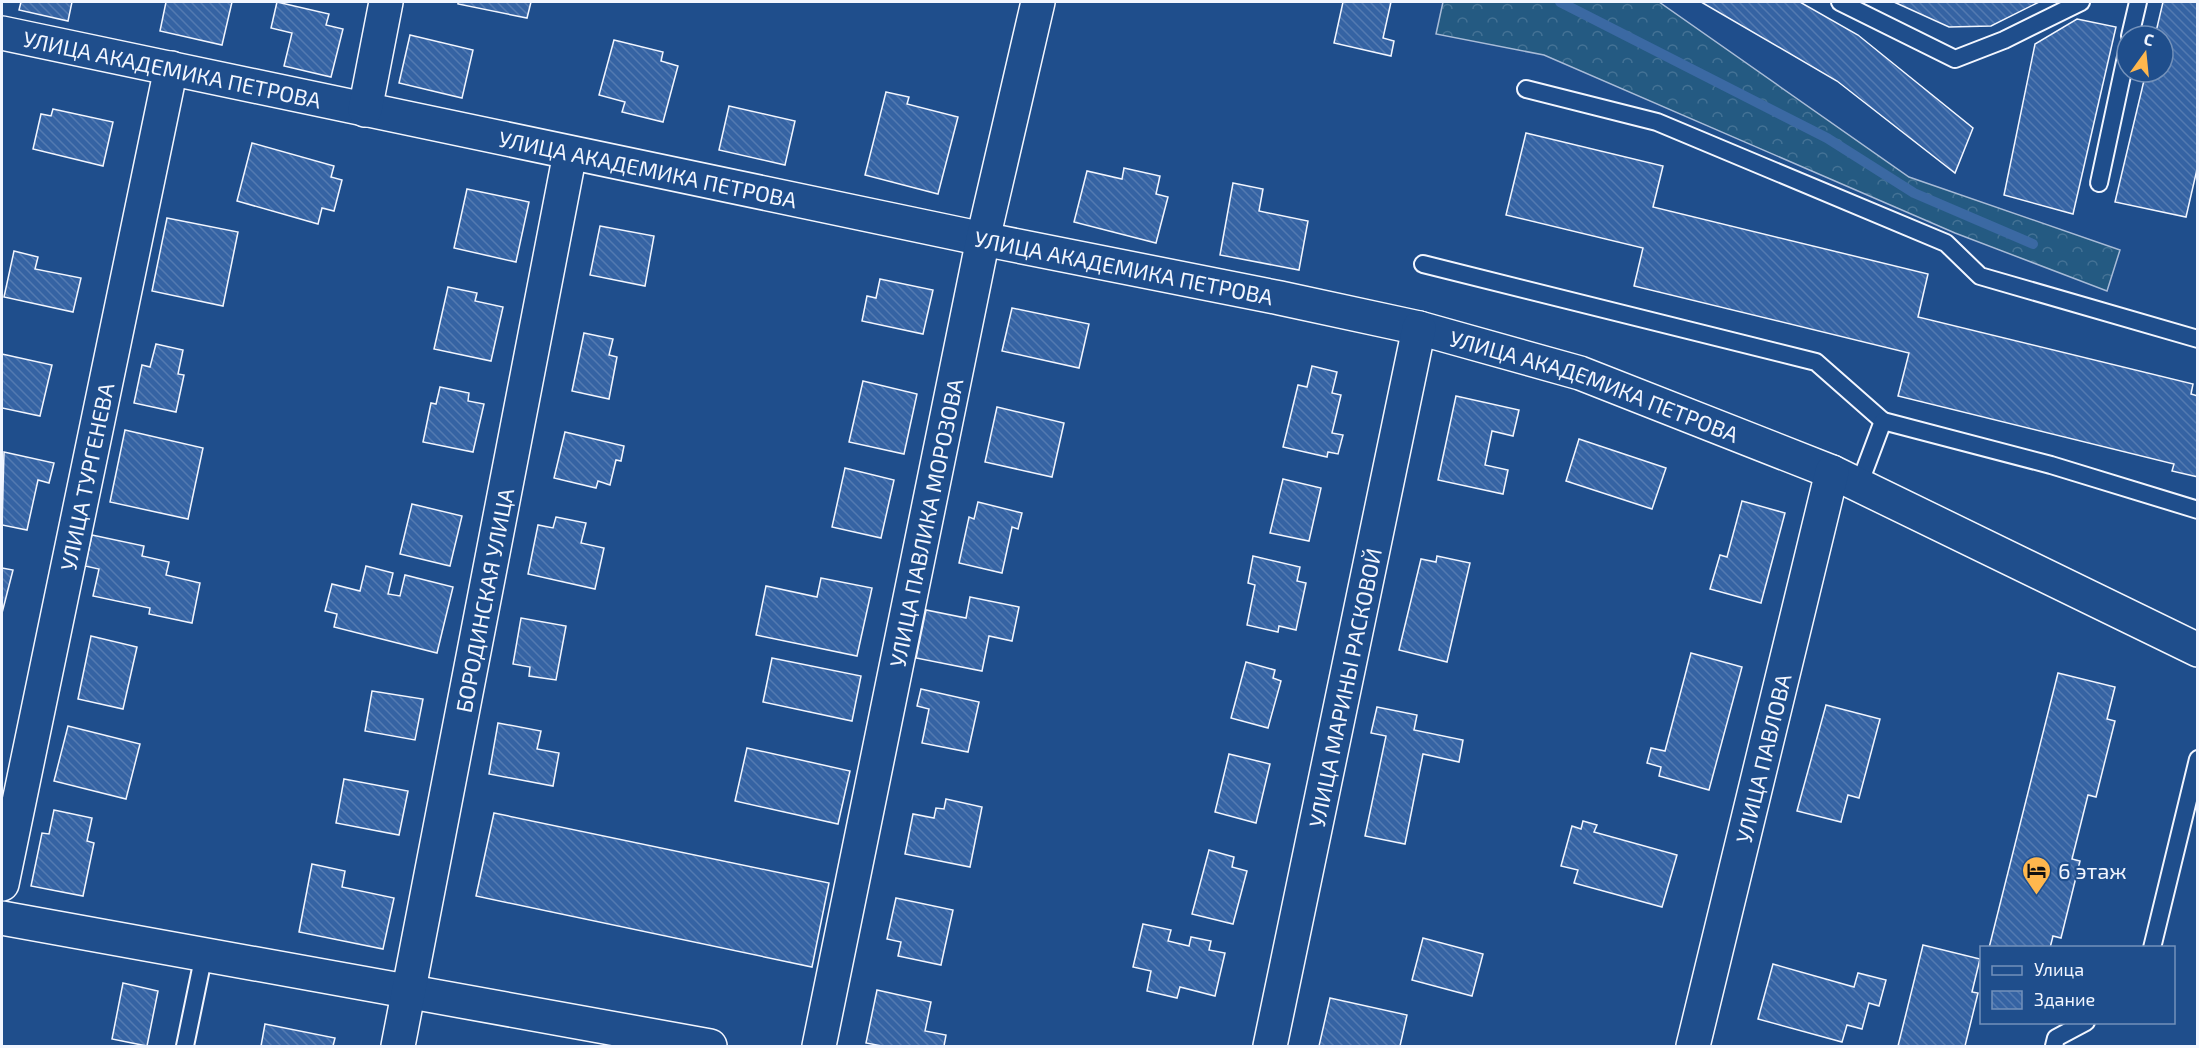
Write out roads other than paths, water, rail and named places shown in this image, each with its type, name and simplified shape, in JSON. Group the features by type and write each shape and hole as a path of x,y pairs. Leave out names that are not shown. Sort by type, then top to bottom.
{"street":[{"path":"365,110 386,2"},
{"name":"УЛИЦА ПАВЛИКА МОРОЗОВА","path":"819,1047 984,239 1038,2"},
{"name":"УЛИЦА АКАДЕМИКА ПЕТРОВА","path":"2,33 1419,328 1580,373 1846,479 2198,650"},
{"name":"УЛИЦА ТУРГЕНЕВА","path":"2,884 171,68"},
{"name":"БОРОДИНСКАЯ УЛИЦА","path":"398,1047 570,153"},
{"name":"УЛИЦА МАРИНЫ РАСКОВОЙ","path":"1270,1047 1419,328"},
{"name":"УЛИЦА ПАВЛОВА","path":"1693,1047 1846,479"},
{"path":"2,918 410,990 711,1047"}],"lane":[{"path":"1840,2 1955,59 2004,40 2081,2"},
{"path":"2133,24 2138,2"},
{"path":"2098,183 2120,84"},
{"path":"1526,88 1668,127 1947,243 1980,276 2198,339"},
{"path":"1423,264 1816,362 1883,421 2051,465 2198,510"},
{"path":"1846,479 1883,421"},
{"path":"2152,946 2198,759"},
{"path":"185,1047 204,954"},
{"path":"2054,1047 2056,1038 2084,1024"}],"waterway":[{"path":"1560,2 1827,138 1914,193 2033,244"}],"place":[{"name":"6 этаж","path":"2037,896"}]}
